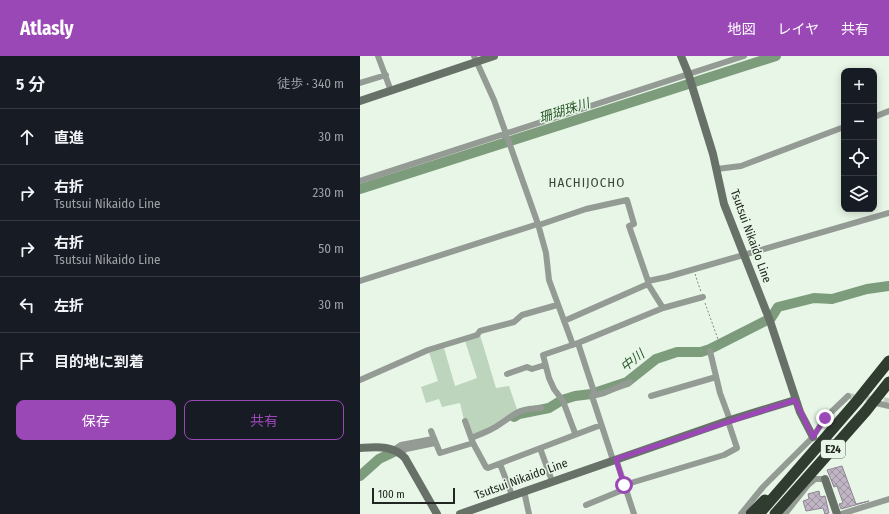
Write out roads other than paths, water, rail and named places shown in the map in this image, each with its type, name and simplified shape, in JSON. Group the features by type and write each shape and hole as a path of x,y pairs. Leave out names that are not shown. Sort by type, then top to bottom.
{"highway":[{"name":"E24","path":"759,514 858,401 889,360"},
{"path":"751,514 889,366"},
{"name":"E24","path":"776,514 866,411 889,382"},
{"path":"776,514 785,499 876,403 889,387"}],"main road":[{"path":"360,101 476,59 494,56"},
{"name":"Tsutsui Nikaido Line","path":"681,56 689,74 717,169 724,204 768,319 795,400 813,437"},
{"name":"Tsutsui Nikaido Line","path":"460,514 729,420 795,400"},
{"path":"360,448 378,447 397,451 437,514"},
{"path":"826,479 837,514"}],"street":[{"path":"378,56 391,91"},
{"path":"360,181 744,56"},
{"path":"476,59 507,134 538,225 546,253 549,280 557,305 576,344 594,393 592,396 600,425 625,487 634,514"},
{"path":"360,83 386,75"},
{"path":"877,116 889,111"},
{"path":"717,169 741,166 841,128"},
{"path":"360,281 586,209 627,200 634,224 629,226 648,283 663,308"},
{"path":"564,321 648,283 889,213"},
{"path":"575,433 562,400 554,389 543,355 576,344 635,319 647,316 663,308 703,297"},
{"path":"360,380 428,350 514,322 522,315 557,305"},
{"path":"586,505 625,487 724,455 737,448 710,351"},
{"path":"507,374 527,367 532,369 545,365"},
{"path":"651,396 716,377"},
{"path":"594,393 630,382"},
{"path":"741,514 763,487 813,437 825,418 848,396"},
{"path":"876,403 889,406"},
{"path":"431,431 440,453 472,441 524,409 541,408"},
{"path":"465,421 472,441 486,467 488,468 575,433 600,425"},
{"path":"397,451 434,441"},
{"path":"540,448 552,481"},
{"path":"500,464 512,495"},
{"path":"785,514 808,485 815,479 826,479"},
{"path":"524,491 530,514"},
{"path":"841,514 889,499"}],"waterway":[{"name":"珊瑚珠川","path":"360,189 776,56"},
{"name":"中川","path":"514,417 519,414 549,408 562,400 575,396 591,394 627,382 656,359 677,352 701,352 710,349 771,318 778,307 814,298 832,299 867,289 889,286"},
{"name":"中川","path":"360,476 379,459 402,448"}],"tunnel":[{"path":"848,396 889,401"}],"district":[{"name":"HACHIJOCHO","path":"587,182"}]}
